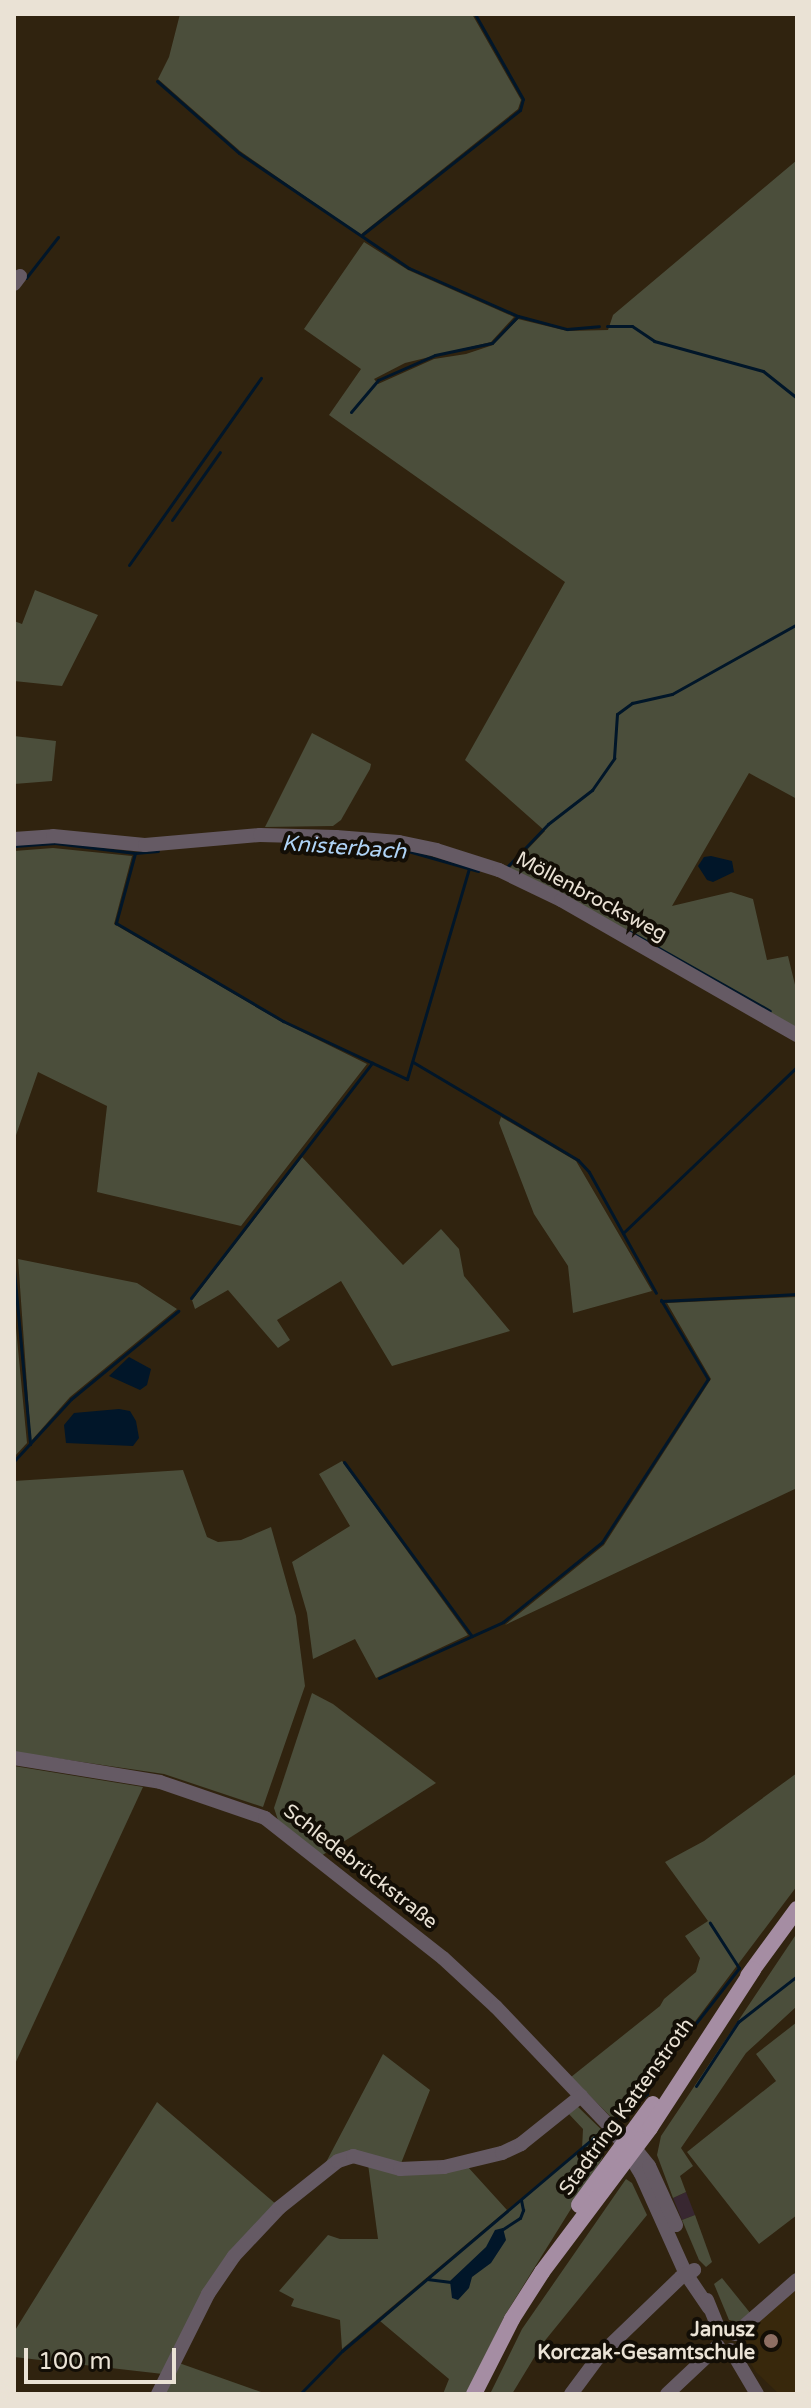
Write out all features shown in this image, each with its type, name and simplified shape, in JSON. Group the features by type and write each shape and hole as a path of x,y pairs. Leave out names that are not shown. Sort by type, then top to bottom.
{"main road":[{"name":"Stadtring Kattenstroth","path":"474,2394 512,2319 626,2143 797,1909"}],"street":[{"name":"Möllenbrocksweg","path":"14,839 53,836 145,845 260,835 348,837 436,850 502,872 561,900 797,1035"},
{"name":"Schledebrückstraße","path":"14,1758 160,1782 265,1818 443,1958 649,2166 690,2272 757,2394"},
{"path":"158,2394 208,2294 234,2256 279,2208 338,2161 353,2156 400,2169 444,2167 502,2153 521,2144 581,2096"},
{"path":"571,2394 600,2355 690,2272"},
{"path":"667,2394 797,2280"}],"shaded area":[{"path":"686,2192 695,2215 682,2220 673,2198"},
{"name":"Janusz Korczak-Gesamtschule","path":"797,2289 797,2394 779,2394 756,2372 743,2351 746,2331"}],"green space":[{"path":"180,14 472,14 521,100 518,109 360,235 240,151 158,79 169,57"},
{"path":"797,160 797,799 749,773 672,906 731,892 753,899 767,960 788,956 797,993 797,1033 509,869 545,831 465,760 565,582 329,415 361,369 304,329 364,242 408,270 514,317 491,342 405,363 374,379 378,384 434,359 466,354 493,345 518,319 567,331 608,330 613,315"},
{"path":"35,590 98,615 62,686 14,681 14,621 22,624"},
{"path":"312,733 371,764 370,769 341,820 333,826 265,827"},
{"path":"14,736 56,741 52,781 14,784"},
{"path":"53,848 132,856 114,924 282,1022 367,1064 241,1226 97,1192 107,1106 38,1072 14,1141 14,851"},
{"path":"501,1117 576,1161 652,1291 573,1313 568,1266 534,1214 499,1123"},
{"path":"302,1157 403,1265 441,1229 459,1249 464,1276 510,1331 392,1366 341,1281 277,1320 290,1340 278,1348 228,1290 195,1309 192,1300"},
{"path":"18,1259 137,1283 177,1309 70,1397 31,1441"},
{"path":"797,1297 797,1488 505,1625 604,1545 711,1379 667,1303"},
{"path":"14,1307 27,1443 14,1457"},
{"path":"342,1461 468,1635 376,1678 355,1639 313,1659 307,1613 292,1562 350,1526 319,1474"},
{"path":"183,1470 207,1537 218,1542 241,1540 271,1527 296,1616 305,1686 263,1807 164,1774 14,1752 14,1481"},
{"path":"312,1693 333,1704 436,1783 321,1856 278,1820 274,1808"},
{"path":"14,1766 143,1787 14,2066"},
{"path":"797,1773 797,1886 642,2092 612,2118 571,2077 660,2006 696,1972 700,1958 685,1936 708,1921 665,1862 704,1841"},
{"path":"797,1933 797,2006 746,2053 681,2148 693,2166 680,2176 686,2192 673,2198 657,2155 661,2136"},
{"path":"797,2022 797,2215 759,2244 687,2152 776,2081 756,2054"},
{"path":"383,2054 430,2090 400,2166 351,2153 323,2168"},
{"path":"157,2102 277,2205 253,2228 163,2374 14,2357 14,2332"},
{"path":"576,2105 607,2135 602,2159 505,2315 466,2394 443,2394 449,2379 380,2321 582,2149 583,2129 567,2112"},
{"path":"368,2164 467,2166 507,2210 342,2349 340,2320 291,2306 294,2299 279,2291 328,2235 340,2239 378,2239"},
{"path":"626,2179 632,2183 647,2215 543,2343 512,2394 490,2394 522,2329"},
{"path":"695,2215 712,2262 706,2267 699,2260 682,2220"},
{"path":"722,2278 751,2314 741,2323 729,2320 714,2284"},
{"path":"179,2363 264,2393 265,2394 164,2394"}],"water":[{"path":"704,857 732,861 734,872 713,882 707,880 698,866"},
{"path":"129,1357 151,1369 147,1385 140,1390 109,1376"},
{"path":"130,1411 136,1421 139,1438 133,1446 66,1443 64,1425 74,1413"},
{"path":"503,2228 506,2240 491,2263 472,2277 469,2288 458,2300 452,2298 450,2281 486,2247 495,2230"}],"waterway":[{"path":"363,234 520,110 523,99 475,14"},
{"path":"157,81 239,153 409,268 518,316 567,329 599,326"},
{"path":"26,278 58,237"},
{"path":"351,412 378,380 435,355 492,343 518,316"},
{"path":"607,326 632,326 654,341 763,371 797,398"},
{"path":"129,565 261,378"},
{"path":"172,520 220,452"},
{"name":"Knisterbach","path":"505,869 548,824 592,790 614,758 617,714 632,703 672,694 797,624"},
{"name":"Knisterbach","path":"14,846 55,843 135,853 158,851"},
{"name":"Knisterbach","path":"293,843 341,844"},
{"name":"Knisterbach","path":"408,851 478,871"},
{"path":"135,853 116,923 283,1021 407,1079 469,868"},
{"path":"627,930 770,1011"},
{"path":"413,1062 578,1160 589,1172 656,1293"},
{"path":"191,1298 372,1063"},
{"path":"623,1233 797,1067"},
{"path":"14,1270 30,1444"},
{"path":"661,1301 797,1294"},
{"path":"379,1678 503,1622 602,1542 708,1379 661,1300"},
{"path":"14,1461 71,1399 178,1311"},
{"path":"344,1462 472,1636"},
{"path":"616,2118 647,2094 646,2087 739,1968 710,1923"},
{"path":"696,2086 738,2022 797,1976"},
{"path":"300,2394 342,2351 599,2133"},
{"path":"503,2229 520,2218 523,2210 521,2200"},
{"path":"427,2279 451,2282"}],"place":[{"name":"Janusz Korczak-Gesamtschule","path":"771,2341"}]}
